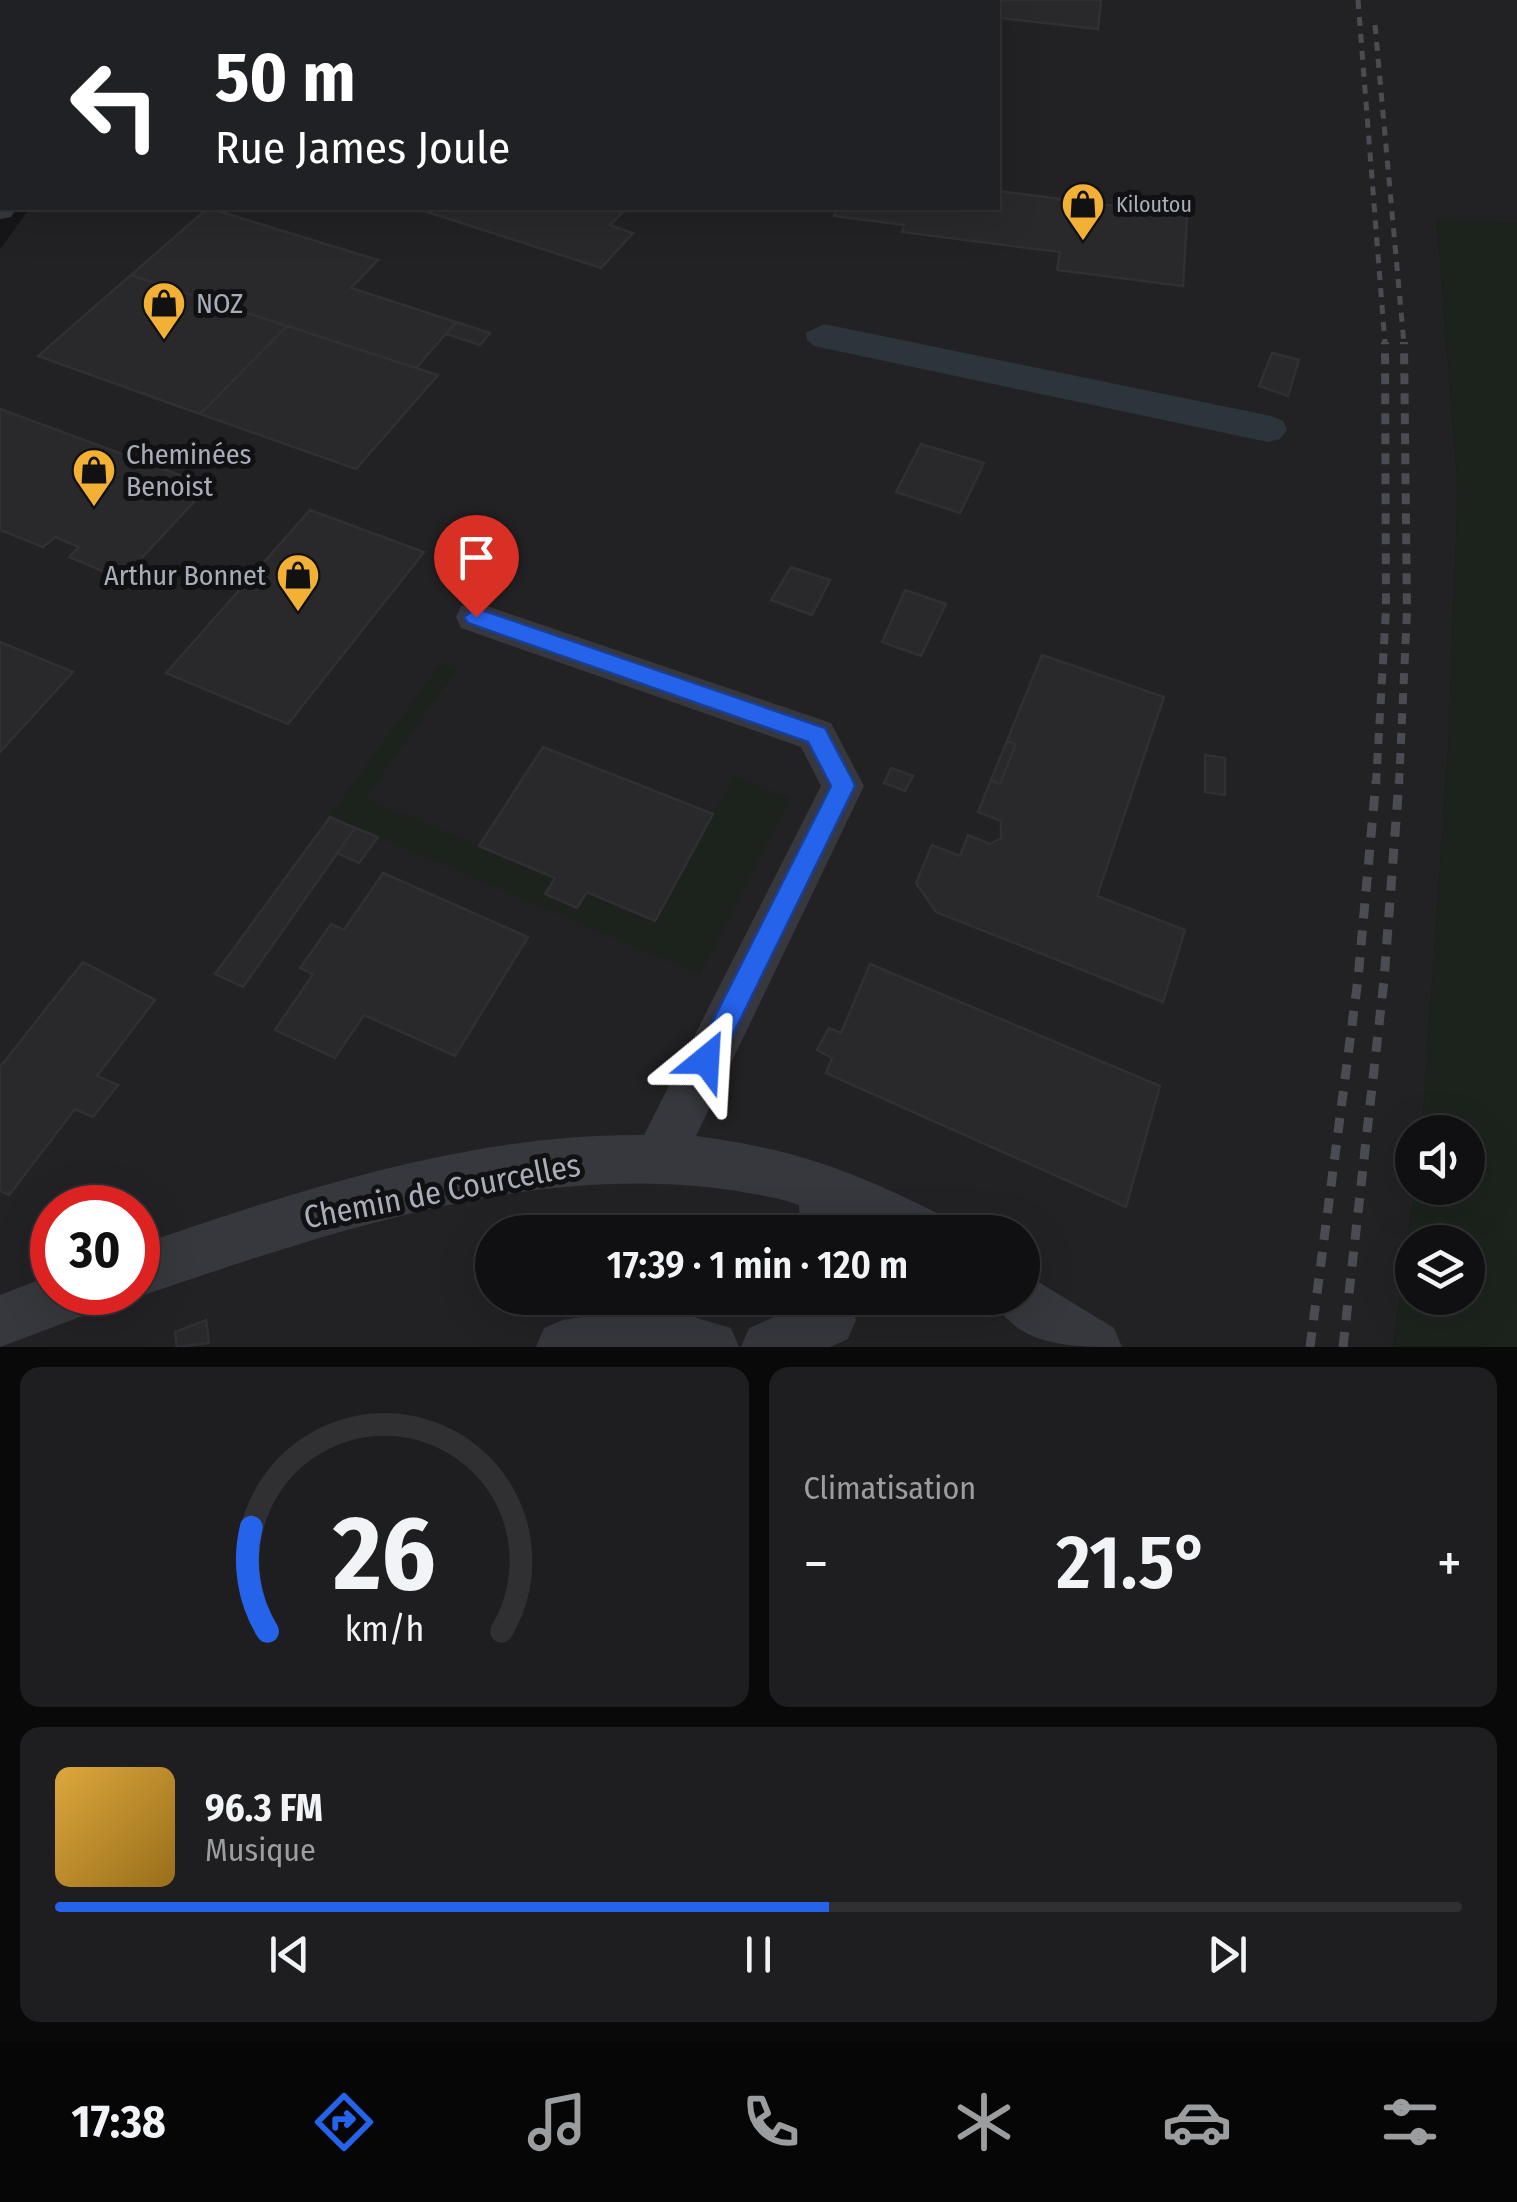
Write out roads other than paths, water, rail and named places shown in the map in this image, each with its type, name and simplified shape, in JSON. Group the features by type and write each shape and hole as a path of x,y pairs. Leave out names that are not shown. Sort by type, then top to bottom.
{"street":[{"path":"476,617 816,735 843,786 659,1158"},
{"name":"Chemin de Courcelles","path":"160,1263 299,1216 446,1183 604,1160 659,1158 768,1171 825,1210"},
{"path":"0,1322 30,1310"},
{"path":"1040,1311 1094,1347"},
{"path":"768,1347 830,1321"},
{"path":"562,1347 653,1332 712,1347"}],"railway":[{"path":"1358,0 1385,344"},
{"path":"1375,25 1404,344"},
{"path":"1376,784 1386,609 1385,342"},
{"path":"1399,784 1407,611 1404,342"},
{"path":"1310,1347 1358,979 1376,781"},
{"path":"1343,1347 1384,980 1399,781"}],"place":[{"name":"Kiloutou","path":"1083,242"},
{"name":"NOZ","path":"164,341"},
{"name":"Cheminées Benoist","path":"94,508"},
{"name":"Arthur Bonnet","path":"298,613"}]}
